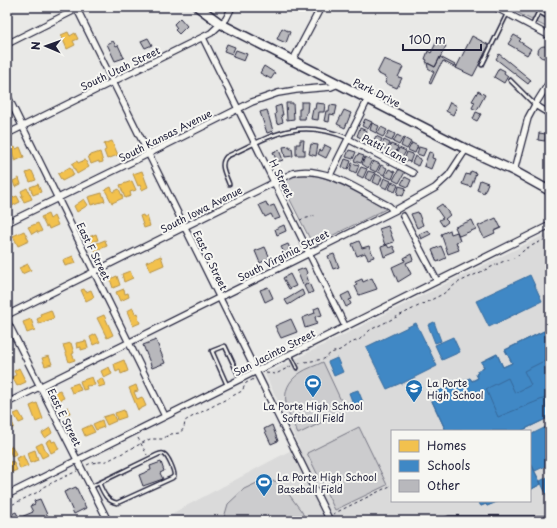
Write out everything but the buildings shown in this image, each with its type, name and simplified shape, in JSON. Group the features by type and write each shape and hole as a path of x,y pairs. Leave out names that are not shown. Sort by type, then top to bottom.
{"street":[{"name":"Park Drive","path":"198,7 221,24 466,149 514,171 550,191"},
{"name":"South Utah Street","path":"7,134 112,81 203,38 211,33 226,19 232,7"},
{"path":"293,60 321,7"},
{"path":"495,7 550,36"},
{"path":"7,44 78,8"},
{"name":"East G Street","path":"78,8 112,81 329,519"},
{"name":"H Street","path":"203,38 345,326"},
{"path":"514,171 524,130 535,105 550,81"},
{"name":"South Kansas Avenue","path":"7,223 238,108 278,93 331,87 338,84"},
{"name":"East F Street","path":"7,95 165,416"},
{"path":"330,175 368,99"},
{"path":"535,105 550,114"},
{"name":"Patti Lane","path":"348,139 413,173"},
{"name":"South Virginia Street","path":"7,403 394,210 435,188 449,175 466,149"},
{"name":"South Iowa Avenue","path":"7,315 299,171 312,171 330,175 394,210"},
{"path":"403,216 437,281"},
{"name":"San Jacinto Street","path":"7,496 165,416 241,379 257,374 290,354 345,326 550,225"},
{"name":"East E Street","path":"7,321 108,521"}],"lane":[{"path":"532,26 541,7"},
{"path":"539,12 550,18"},
{"path":"482,65 507,13"},
{"path":"510,80 535,105"},
{"path":"229,184 222,162 274,134 288,130 313,129 348,139"},
{"path":"227,386 212,351 225,346 241,379"},
{"path":"290,354 297,368"},
{"path":"91,488 99,483 162,453 166,455 175,474 172,478 117,503 114,503 106,497 99,483"},
{"path":"441,521 449,518 550,518"}],"path":[{"path":"294,223 316,216"},
{"path":"7,508 38,492 43,487 92,463 109,460 150,439 162,438 171,434 180,433 184,428 185,421 242,391 246,383 257,374 276,374 301,362 324,359 331,353 359,340 370,330 443,294 457,283 514,258 527,248 550,237"},
{"path":"138,438 148,456"},
{"path":"329,519 391,486"}],"shaded area":[{"path":"506,7 550,7 550,29"},
{"path":"302,175 318,176 334,182 362,195 386,209 313,245 281,182 292,177"},
{"name":"La Porte High School","path":"550,232 550,521 158,521 299,446 265,374"},
{"name":"La Porte High School Softball Field","path":"323,362 344,407 343,412 298,434 286,402 288,387 292,380 300,373"},
{"path":"359,427 387,485 335,510 307,453"},
{"name":"La Porte High School Baseball Field","path":"279,481 302,512 306,521 223,521 228,504 244,489 259,482"}],"place":[{"name":"La Porte High School Softball Field","path":"313,398"},
{"name":"La Porte High School","path":"414,403"},
{"name":"La Porte High School Baseball Field","path":"264,497"}]}
